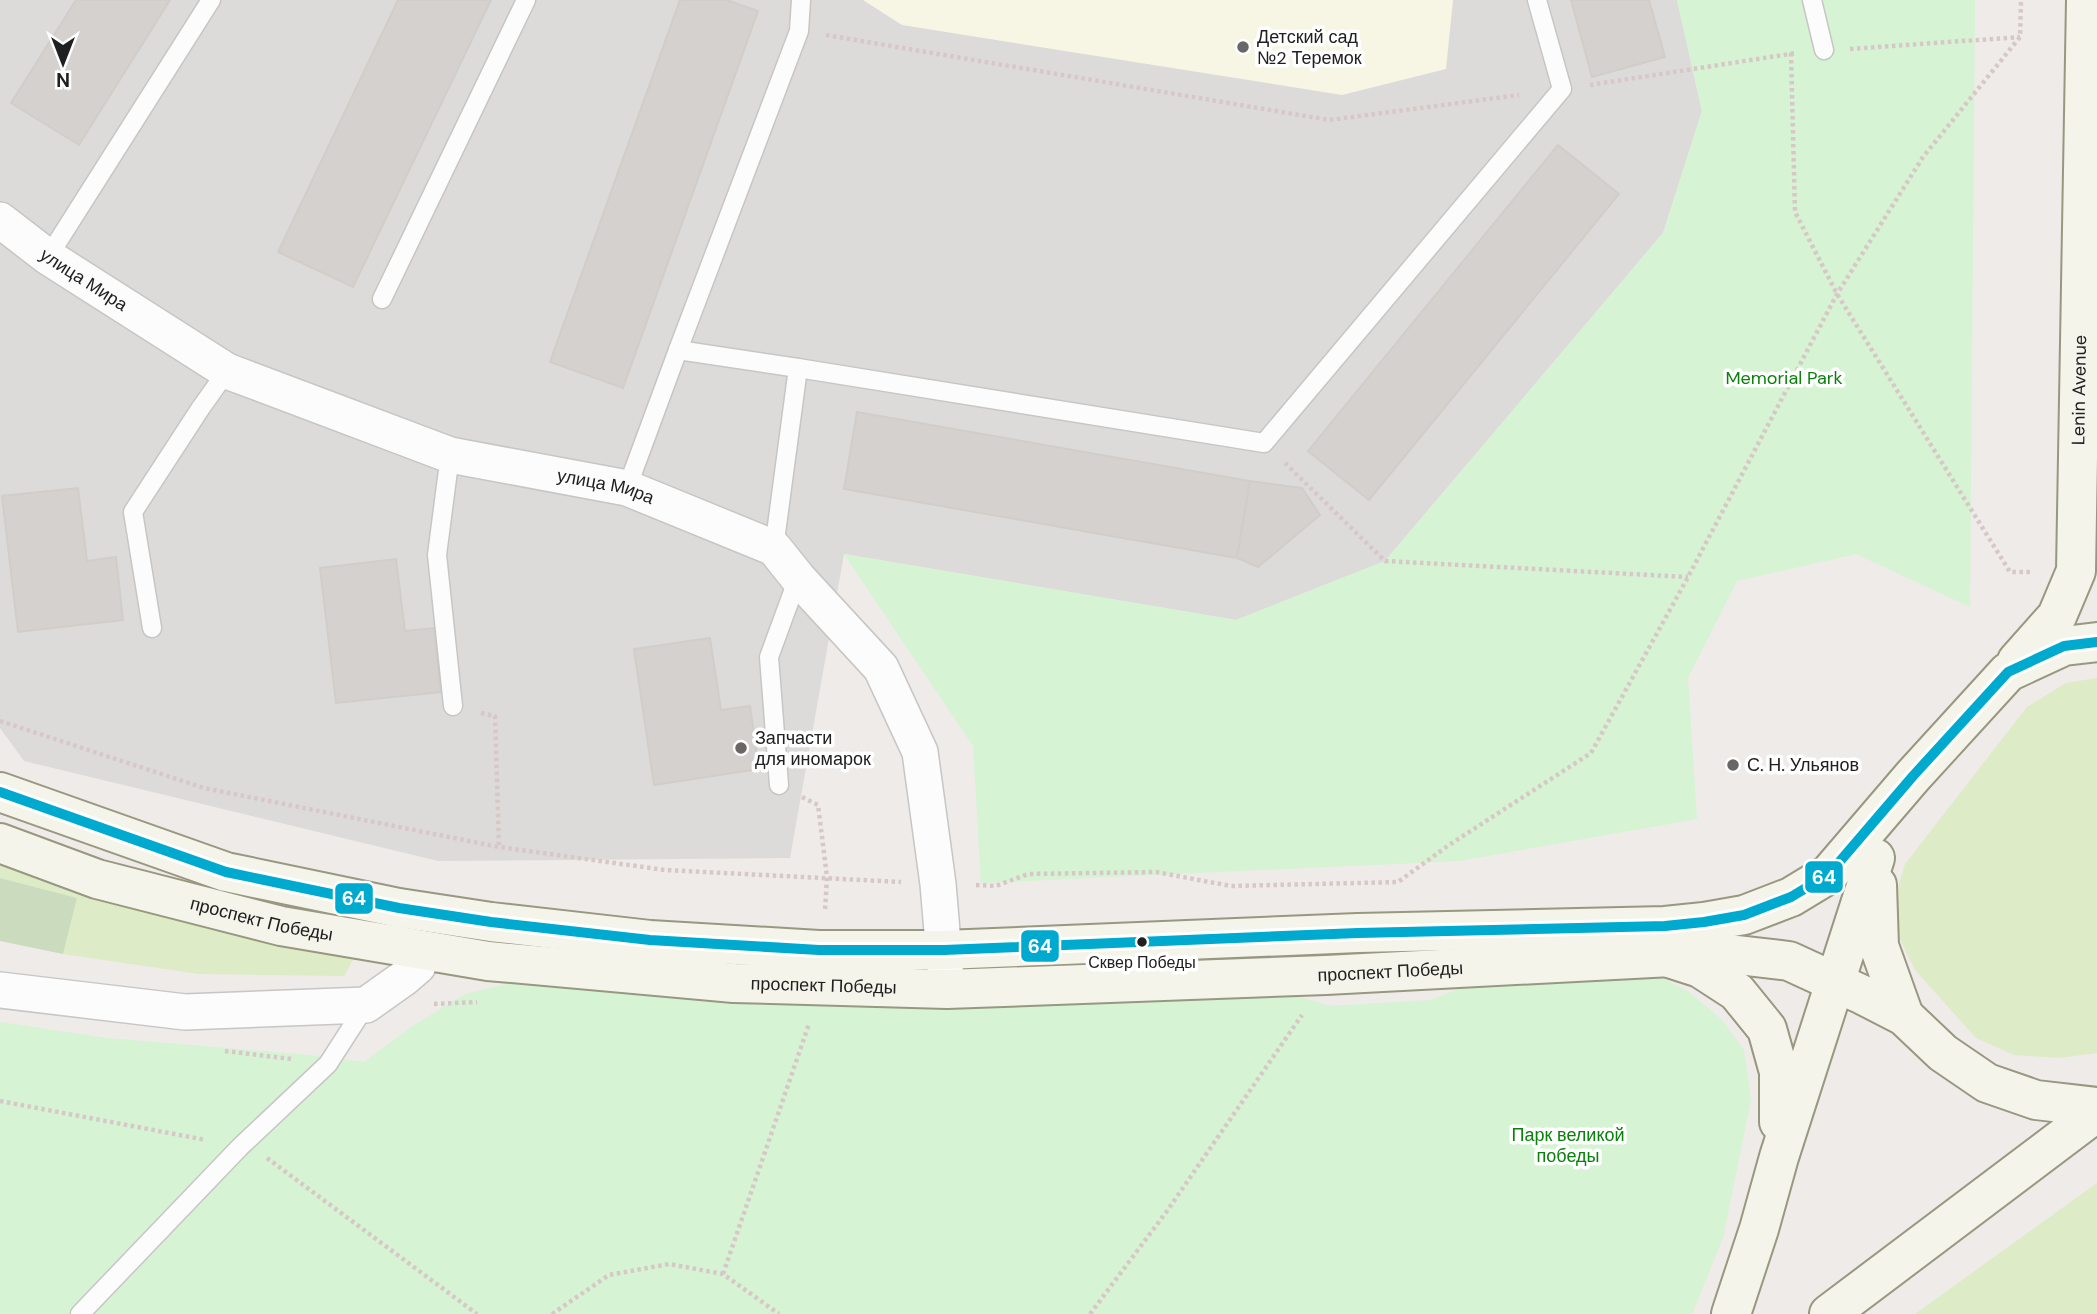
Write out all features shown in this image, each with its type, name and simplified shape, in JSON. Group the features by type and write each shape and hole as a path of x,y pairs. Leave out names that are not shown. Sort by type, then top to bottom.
{"main road":[{"name":"Lenin Avenue","path":"1664,941 1704,922 1744,915 1791,897 1829,874 2057,616 2076,571 2086,0"},
{"path":"2008,672 2064,646 2097,642"},
{"path":"1731,1314 1875,858 1913,776"},
{"name":"проспект Победы","path":"0,792 226,872 399,908 491,922 649,940 819,950 944,950 1358,933 1664,941"},
{"name":"проспект Победы","path":"0,842 97,879 281,926 488,961 734,983 947,989 1326,975 1664,941"},
{"path":"1875,858 1879,946 1904,1016"},
{"path":"1664,941 1728,954 1789,961 1904,1016 1943,1053 1987,1083 2036,1100 2097,1109"},
{"path":"1664,941 1737,992 1767,1029 1779,1072 1779,1157"},
{"path":"1829,1314 2097,1109"}],"street":[{"name":"улица Мира","path":"0,220 48,257 228,371 450,455 627,488 774,548 881,668 919,751 938,884 947,989"},
{"path":"0,990 185,1012 366,1005 418,966 422,951"}],"lane":[{"path":"48,257 211,0"},
{"path":"383,299 526,0"},
{"path":"627,488 799,31 801,0"},
{"path":"678,350 1264,443 1562,89 1537,0"},
{"path":"1812,0 1824,50"},
{"path":"774,548 798,369"},
{"path":"152,628 133,512 228,371"},
{"path":"450,455 437,555 453,706"},
{"path":"779,785 769,657 798,578"},
{"path":"80,1314 240,1147 328,1064 366,1005"}],"path":[{"path":"0,721 204,788 499,847 665,870 996,886 1028,874 1156,872 1231,886 1398,882 1449,845 1591,754 1837,295 1923,157 2020,37 2021,0"},
{"path":"799,31 1329,120 1562,89 1791,53 2020,37"},
{"path":"1791,53 1795,212 1837,295 2010,572 2041,572"},
{"path":"1264,443 1385,561 1688,577"},
{"path":"453,706 495,716 499,847"},
{"path":"779,785 818,805 827,877 826,904"},
{"path":"1090,1314 1167,1211 1304,1013"},
{"path":"723,1274 811,1020"},
{"path":"0,1101 255,1149 477,1314"},
{"path":"552,1314 608,1275 669,1264 723,1274 779,1314"}],"shaded area":[{"path":"0,0 1677,0 1702,111 1663,233 1385,561 1236,620 844,554 790,858 438,861 24,761 0,728"},
{"name":"Детский сад №2 Теремок","path":"863,0 1453,0 1446,69 1342,95 902,25"}],"green space":[{"name":"Memorial Park","path":"1677,0 1975,0 1970,607 1856,554 1737,581 1688,678 1697,819 1459,861 981,883 973,746 844,554 1236,620 1385,561 1663,233 1702,111"},
{"path":"2097,678 2097,1053 2059,1058 2014,1055 1976,1038 1915,970 1900,939 1895,898 1905,864 2027,707 2066,683"},
{"path":"0,852 103,890 353,960 344,976 199,974 63,954 77,898 0,878"},
{"path":"0,878 77,898 63,954 0,941"},
{"name":"Парк великой победы","path":"1658,976 1689,992 1722,1020 1744,1050 1751,1100 1723,1238 1692,1314 0,1314 0,1022 107,1038 364,1062 414,1025 465,994 515,982 1279,990 1330,1006 1431,1000 1483,979"},
{"path":"2097,1183 2097,1314 1915,1314"}],"building":[{"path":"76,0 170,0 79,145 11,103"},
{"path":"398,0 491,0 353,287 278,252"},
{"path":"680,0 727,0 758,11 623,388 550,362"},
{"path":"1571,0 1649,0 1665,57 1592,77"},
{"path":"1558,145 1619,194 1369,500 1308,451"},
{"path":"857,412 1250,481 1237,558 844,489"},
{"path":"1250,481 1302,488 1320,515 1258,567 1237,558"},
{"path":"78,488 87,561 116,557 123,620 18,632 2,496"},
{"path":"396,559 405,631 434,628 441,692 336,703 320,568"},
{"path":"710,638 721,710 750,706 759,769 654,785 634,649"}],"transit line":[{"name":"64","path":"0,792 226,872 399,908 491,922 650,940 819,950 944,950 1358,933 1665,926 1744,915 1791,897 1829,874 1913,776 2008,672 2064,646 2097,642"}],"place":[{"name":"Детский сад №2 Теремок","path":"1243,47"},
{"name":"Запчасти для иномарок","path":"741,748"},
{"name":"С. Н. Ульянов","path":"1733,765"},
{"name":"Сквер Победы","path":"1142,942"}]}
